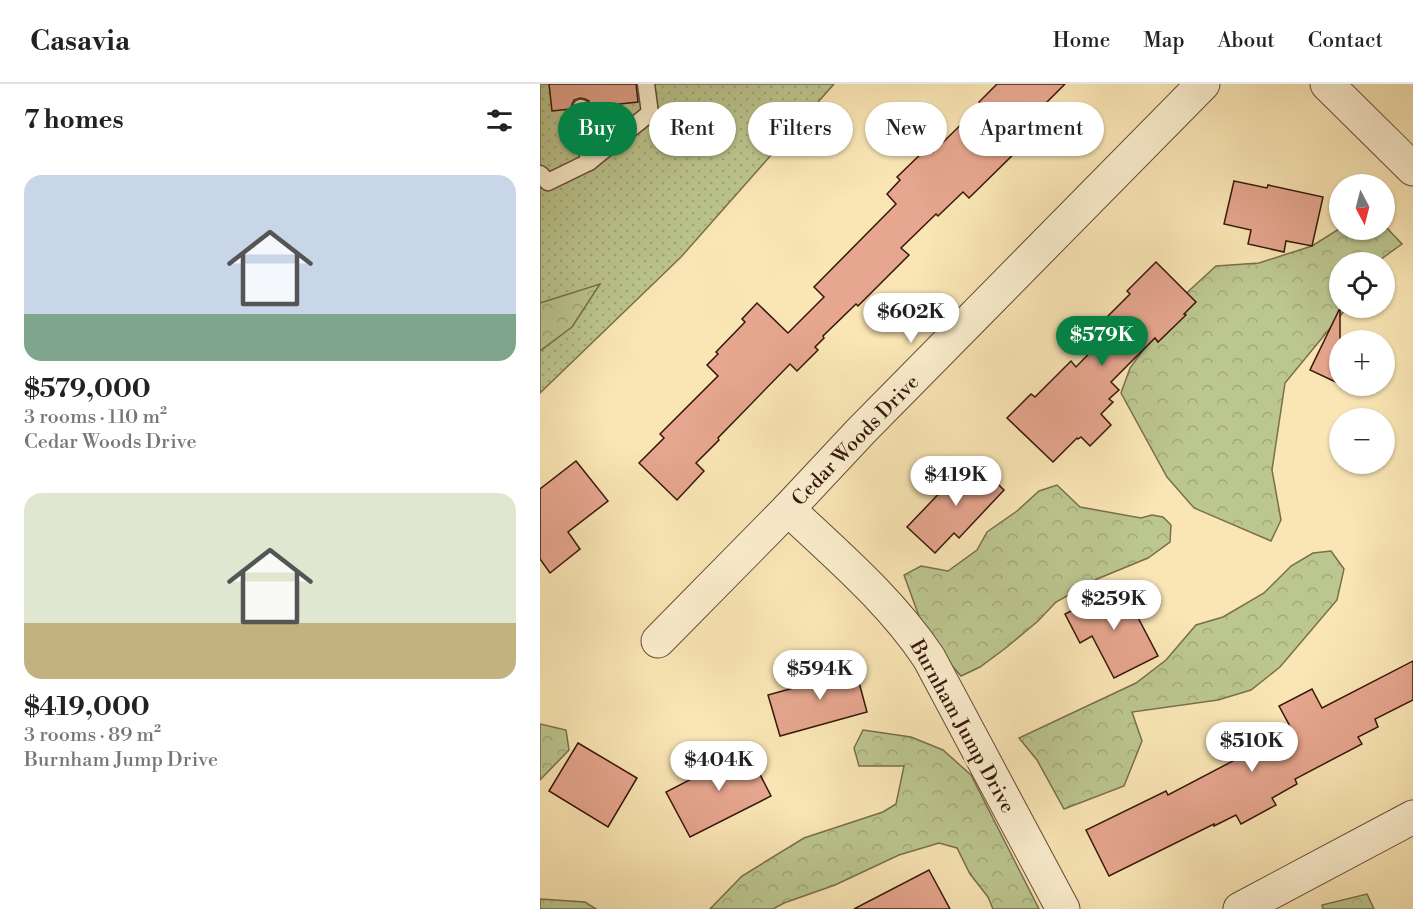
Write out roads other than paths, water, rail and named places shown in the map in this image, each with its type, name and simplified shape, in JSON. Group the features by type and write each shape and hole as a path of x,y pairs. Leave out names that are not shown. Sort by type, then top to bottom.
{"street":[{"name":"Cedar Woods Drive","path":"658,641 1203,84"},
{"path":"1326,84 1413,169"},
{"name":"Burnham Jump Drive","path":"788,509 864,580 914,636 929,658 1063,909"},
{"path":"1240,909 1413,818"}],"lane":[{"path":"540,174 548,182 589,162 650,113 646,84"},
{"path":"588,156 589,162"}]}
